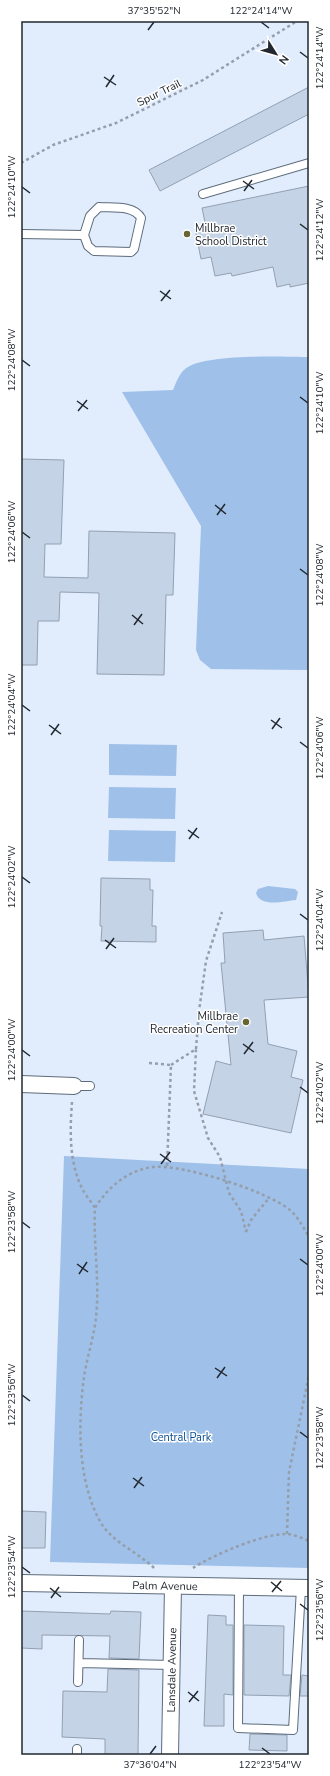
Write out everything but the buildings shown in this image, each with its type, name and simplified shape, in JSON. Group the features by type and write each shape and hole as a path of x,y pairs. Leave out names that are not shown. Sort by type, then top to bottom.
{"street":[{"path":"21,1084 82,1086"},
{"name":"Palm Avenue","path":"21,1583 305,1588"},
{"name":"Lansdale Avenue","path":"170,1755 173,1586"}],"lane":[{"path":"203,194 309,163"},
{"path":"99,207 131,209 141,218 134,249 128,253 94,251 88,246 84,235 90,216 99,207"},
{"path":"21,234 84,235"},
{"path":"239,1587 238,1728 293,1730 305,1588"},
{"path":"78,1682 79,1640"},
{"path":"79,1663 172,1665"}],"path":[{"name":"Spur Trail","path":"21,163 53,145 116,123 203,80 297,21"},
{"path":"222,912 206,961 199,1011 194,1091 208,1138 220,1157 229,1193 241,1211 246,1232 252,1220 269,1198"},
{"path":"149,1063 171,1065 196,1049"},
{"path":"167,1167 171,1065"},
{"path":"82,1086 69,1134 80,1184 95,1208 98,1285 96,1318 84,1377 81,1415 83,1467 92,1503 102,1524 112,1536 150,1564 173,1586 190,1570 215,1556 258,1540 287,1534 309,1541"},
{"path":"95,1208 114,1184 131,1174 152,1168 167,1167 191,1171 227,1182 269,1198 290,1210 298,1219 309,1237"},
{"path":"287,1534 289,1472 309,1375"}],"green space":[{"path":"244,357 309,357 309,670 211,669 200,660 196,650 201,526 122,392 173,390 179,376 185,369 194,364 208,360"},
{"path":"109,744 177,745 176,776 109,775"},
{"path":"109,787 176,788 175,819 108,818"},
{"path":"109,830 176,831 175,862 108,861"},
{"path":"268,886 295,889 298,892 296,900 280,902 262,901 258,898 256,893 258,889"},
{"name":"Central Park","path":"64,1156 309,1169 309,1568 50,1562"}],"place":[{"name":"Millbrae School District","path":"187,234"},
{"name":"Millbrae Recreation Center","path":"246,1022"}]}
